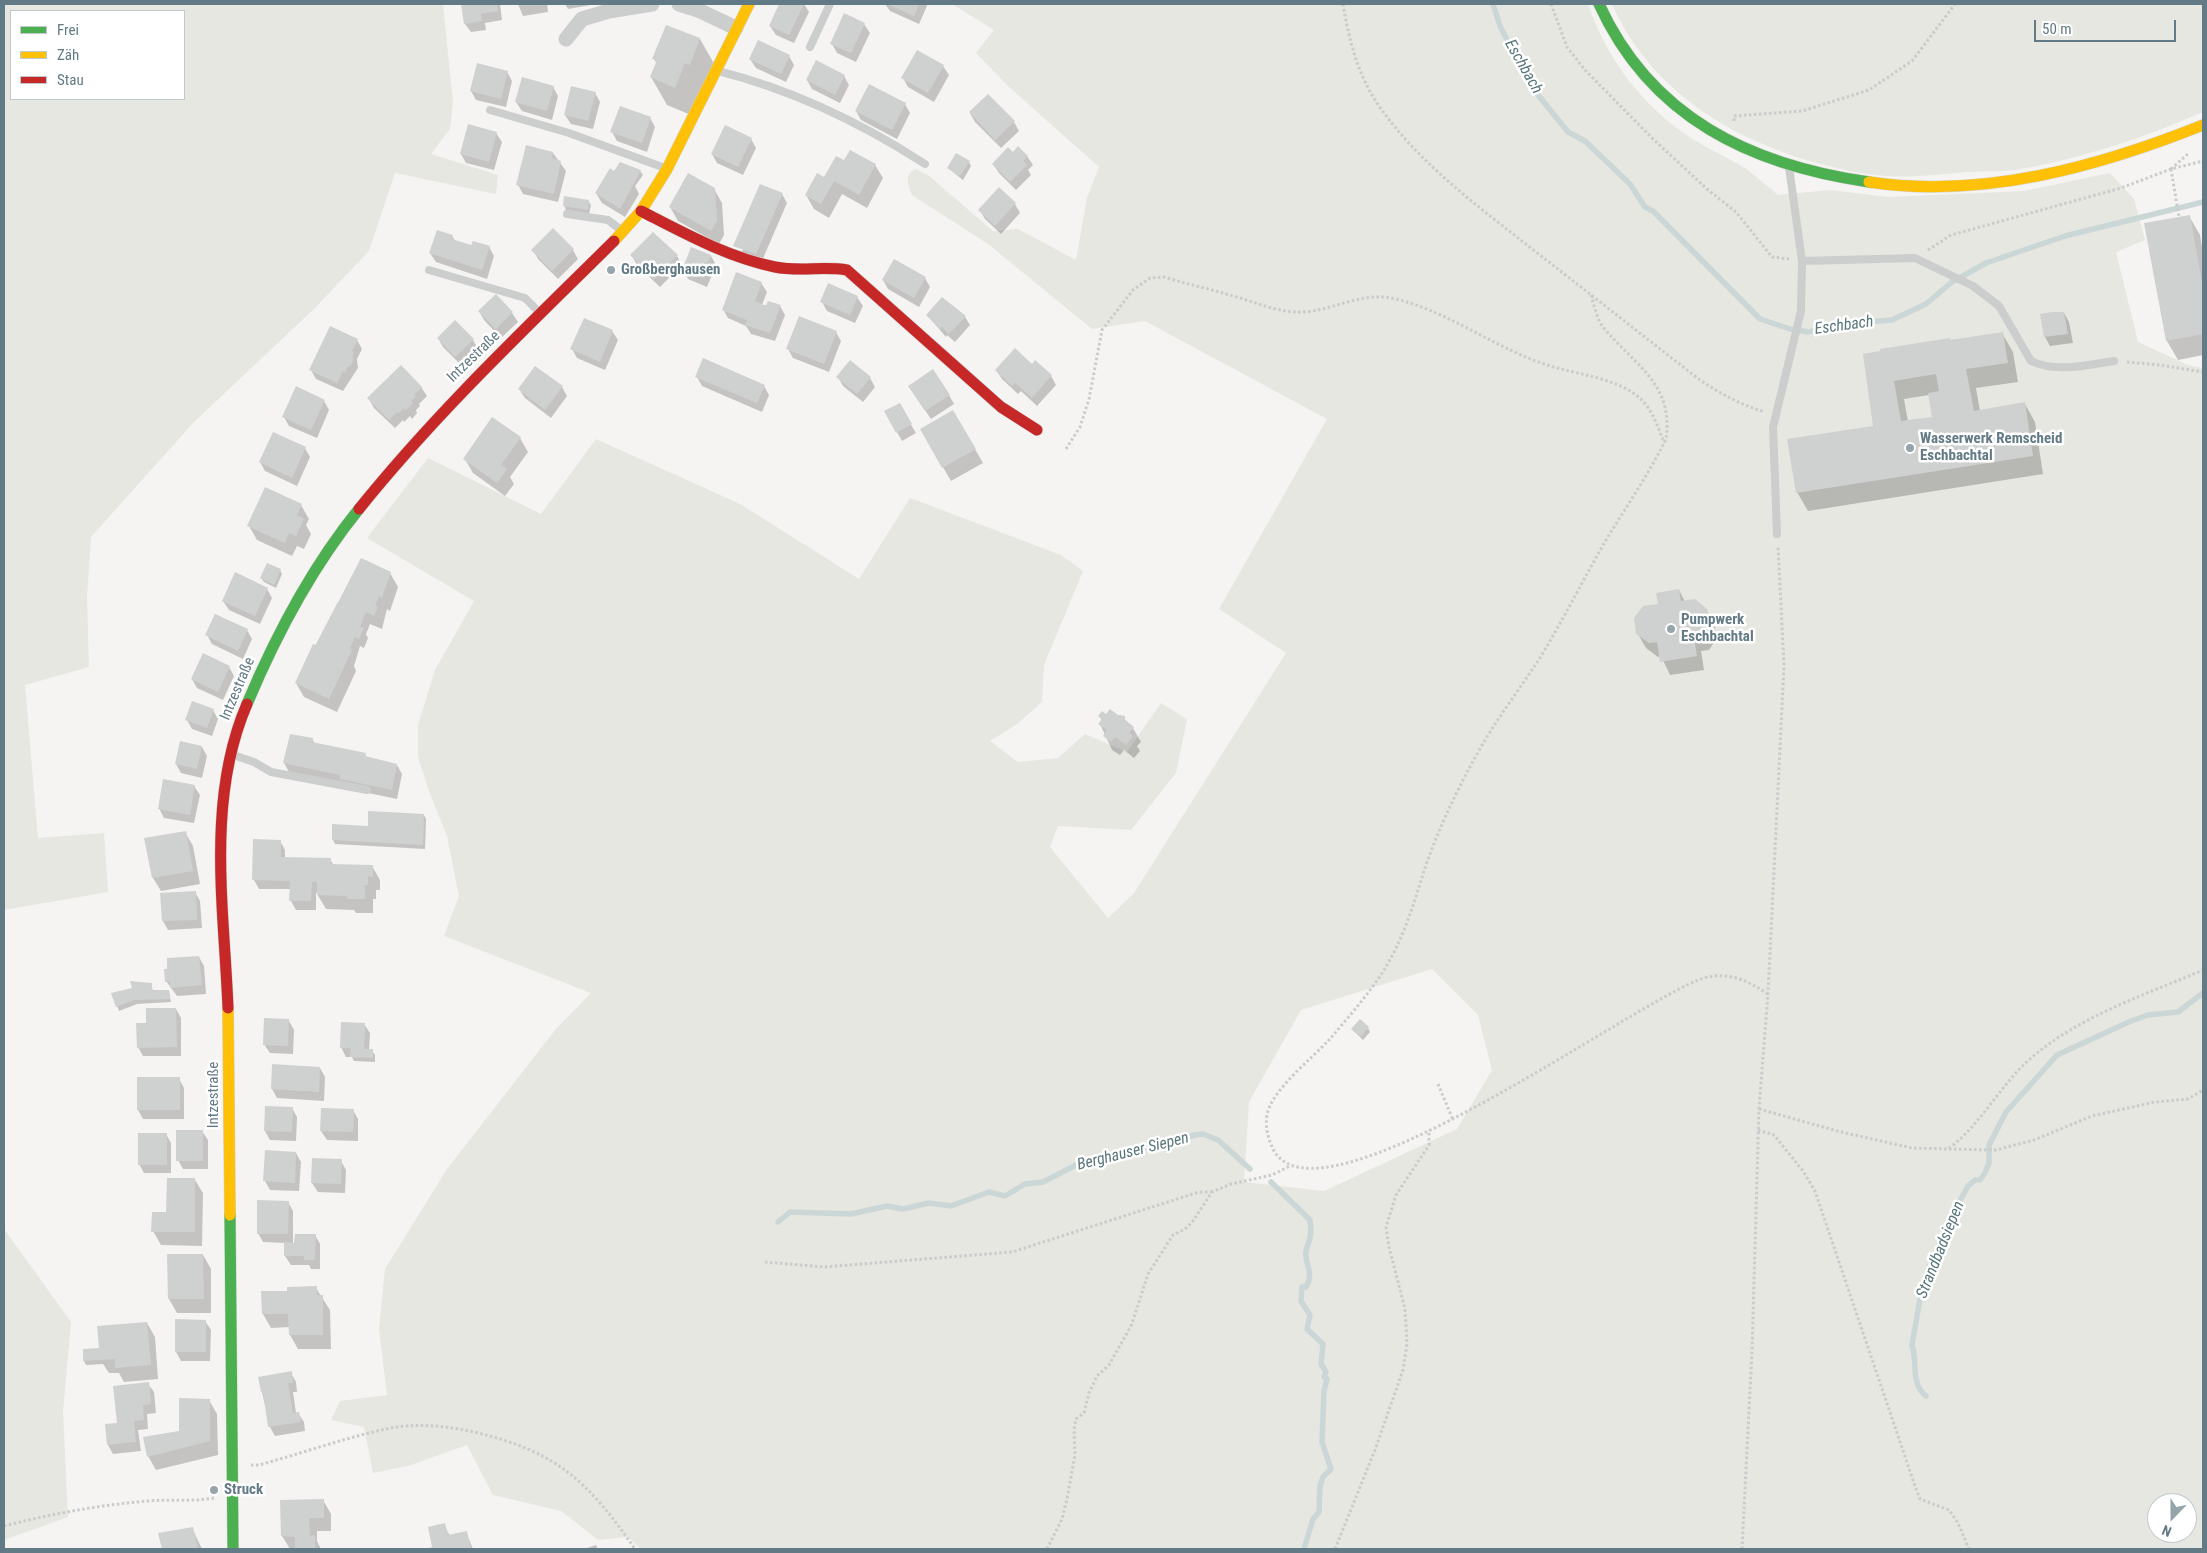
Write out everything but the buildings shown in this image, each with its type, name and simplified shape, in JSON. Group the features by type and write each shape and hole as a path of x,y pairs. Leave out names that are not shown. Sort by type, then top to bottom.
{"main road":[{"name":"Intzestraße","path":"233,1549 229,1029 220,828 230,754 243,712 275,640 313,570 391,469 435,418 623,231 641,210 667,169 749,4"},
{"path":"1599,4 1624,52 1650,82 1681,111 1738,146 1789,167 1846,182 1881,186 1990,182 2046,175 2092,165 2157,145 2203,126"},
{"path":"641,210 698,241 773,267 802,270 836,267 847,270 1001,407 1037,430"}],"street":[{"path":"566,39 582,20 609,11 652,4"},
{"path":"679,4 698,10 736,28"}],"lane":[{"path":"810,48 830,4"},
{"path":"715,71 774,87 821,106 854,121 925,164"},
{"path":"490,110 569,132 667,169"},
{"path":"1777,534 1773,427 1801,310 1802,261 1789,167"},
{"path":"567,214 608,220 623,231"},
{"path":"1802,261 1915,258 1963,281 1999,306 2031,361 2040,366 2055,368 2114,361"},
{"path":"429,270 525,298 540,313"},
{"path":"230,754 254,762 272,772 368,790"}],"path":[{"path":"1343,4 1349,39 1359,69 1378,105 1416,153 1494,219 1700,380 1722,395 1745,406 1775,414"},
{"path":"1551,4 1568,47 1609,94 1707,189 1736,212 1772,257 1802,261"},
{"path":"1738,146 1734,116 1802,111 1869,90 1912,61 1955,4"},
{"path":"1915,258 1951,235 2120,188 2171,169 2203,161"},
{"path":"2171,169 2179,217"},
{"path":"1066,450 1080,427 1089,399 1102,330 1133,290 1150,278 1164,277 1264,306 1299,312 1338,306 1369,296 1391,298 1436,313 1506,350 1552,367 1619,384 1644,402 1657,422 1664,444"},
{"path":"1591,295 1602,326 1656,384 1666,412 1668,428 1664,444 1543,652 1479,753 1430,856 1405,926 1383,972 1329,1039 1279,1092 1269,1108 1266,1125 1268,1135 1278,1156 1291,1165 1319,1169 1352,1163 1453,1120 1625,1019 1704,978 1729,975 1748,981 1768,994"},
{"path":"2114,361 2160,365 2203,372"},
{"path":"1742,1549 1752,1351 1758,1130 1768,994 1784,665 1777,534"},
{"path":"1948,1149 2028,1060 2044,1047 2106,1012 2203,970"},
{"path":"1438,1084 1453,1120"},
{"path":"1759,1110 1841,1132 1912,1148 1996,1150 2034,1140 2092,1116 2155,1102 2188,1099 2203,1090"},
{"path":"1335,1549 1375,1450 1403,1370 1406,1344 1405,1309 1389,1247 1386,1227 1396,1195 1429,1146 1429,1130"},
{"path":"1758,1130 1774,1135 1803,1171 1814,1191 1920,1499 1949,1510 1958,1524 1969,1549"},
{"path":"765,1262 824,1267 1012,1252 1200,1192 1212,1192 1231,1184 1272,1176 1291,1165"},
{"path":"1047,1549 1062,1519 1068,1499 1075,1455 1074,1430 1076,1419 1084,1412 1088,1393 1097,1376 1109,1365 1130,1326 1148,1274 1173,1235 1185,1229 1194,1221 1212,1192"},
{"path":"231,1465 259,1465 391,1428 443,1426 468,1430 512,1441 553,1460 598,1501 634,1549"},
{"path":"4,1526 88,1508 151,1501 189,1502 232,1496"}],"shaded area":[{"path":"4,4 443,4 453,102 450,129 431,154 498,175 496,194 395,173 369,251 314,309 193,423 91,537 87,597 89,667 25,685 38,838 104,833 108,892 4,910"},
{"path":"952,4 1588,4 1605,43 1616,62 1628,80 1657,112 1691,138 1748,170 1778,195 1830,190 1889,197 2024,191 2110,173 2134,199 2145,240 2116,252 2138,342 2188,365 2203,368 2203,1549 641,1549 628,1537 598,1540 561,1511 493,1495 467,1445 408,1466 373,1473 364,1427 331,1420 340,1401 387,1395 379,1329 385,1269 447,1169 555,1030 591,993 444,936 459,896 447,836 418,757 418,725 435,670 474,601 367,538 428,458 541,514 596,439 740,504 859,579 910,498 1061,555 1083,571 1044,665 1042,702 1016,725 990,741 1018,762 1058,758 1085,734 1127,752 1161,703 1187,719 1176,773 1131,830 1058,826 1050,847 1108,918 1134,893 1286,653 1219,609 1327,419 1145,321 1092,329 988,244 912,195 908,184 908,177 916,169 928,175 993,231 1018,229 1076,260 1087,198 1099,167 1009,87 976,53 994,30","holes":["1432,969 1478,1015 1492,1070 1457,1129 1324,1191 1244,1182 1249,1102 1301,1010"]},
{"path":"1612,4 2203,4 2203,112 2117,145 2073,158 2027,168 1927,176 1859,173 1813,162 1751,139 1721,123 1694,105 1669,84 1647,61 1628,34"},
{"path":"4,1229 71,1322 63,1412 68,1517 4,1540"}],"waterway":[{"name":"Eschbach","path":"1493,4 1500,26 1530,85 1568,132 1585,141 1630,184 1645,207 1653,211 1760,319 1790,329 1809,332 1830,325 1892,320 1926,304 1952,282 1986,263 2065,236 2203,202"},
{"name":"Strandbadsiepen","path":"1926,1396 1921,1391 1916,1379 1912,1345 1921,1293 1930,1265 1955,1210 1968,1186 1975,1180 1980,1180 1985,1173 1989,1163 1989,1145 2006,1112 2057,1055 2131,1021 2148,1015 2178,1012 2203,993"},
{"name":"Berghauser Siepen","path":"778,1222 790,1212 851,1214 887,1206 903,1209 929,1203 951,1206 989,1192 1005,1196 1025,1184 1043,1182 1084,1161 1102,1159 1113,1153 1160,1145 1203,1134 1218,1140 1250,1169"},
{"path":"1271,1182 1310,1220 1311,1234 1306,1251 1310,1277 1306,1287 1302,1287 1301,1301 1310,1315 1307,1329 1323,1344 1321,1364 1326,1372 1324,1377 1327,1379 1324,1391 1322,1442 1331,1469 1323,1477 1320,1486 1319,1512 1313,1519 1304,1549"}],"traffic: fast":[{"path":"1599,4 1621,44 1647,78 1676,106 1709,129 1745,148 1784,163 1826,174 1869,182"},
{"path":"247,704 270,653 310,578 359,509"},
{"path":"230,1215 233,1549"}],"traffic: slow":[{"path":"614,241 641,211 667,169 749,4"},
{"path":"1869,182 1912,186 1955,186 1997,183 2039,176 2123,154 2203,125"},
{"path":"228,1008 230,1215"}],"traffic: jam":[{"path":"641,211 723,251 757,263 784,268 847,270 1001,407 1037,430"},
{"path":"359,509 419,438 515,338 614,241"},
{"path":"228,1008 221,893 222,816 226,778 234,740 247,704"}],"place":[{"name":"Großberghausen","path":"611,270"},
{"name":"Wasserwerk Remscheid Eschbachtal","path":"1910,448"},
{"name":"Pumpwerk Eschbachtal","path":"1671,629"},
{"name":"Struck","path":"214,1490"}]}
